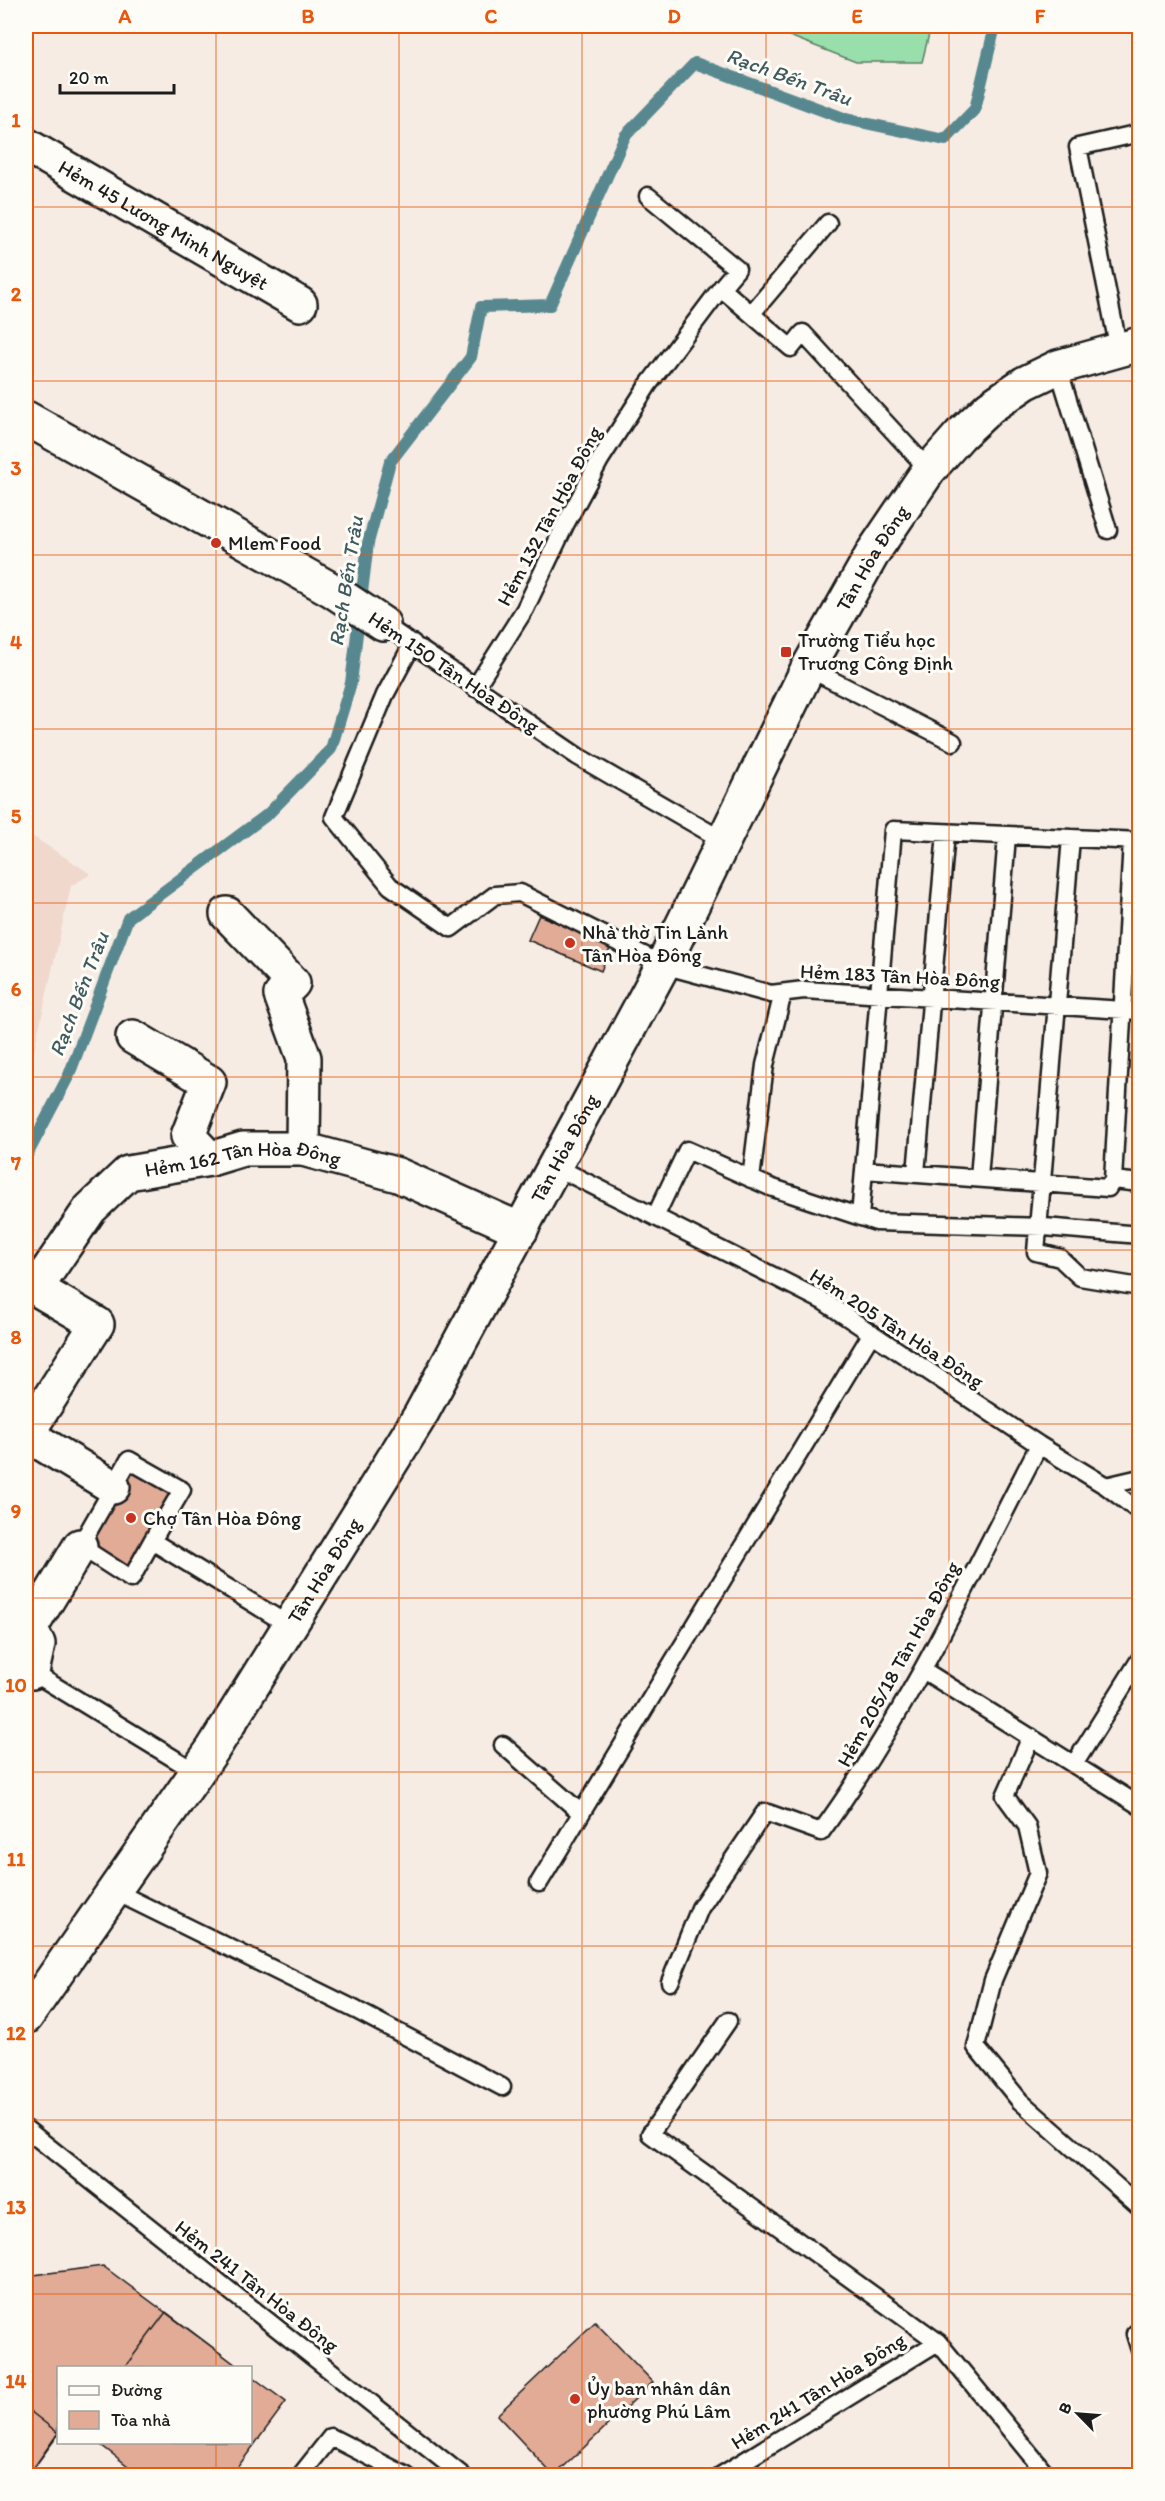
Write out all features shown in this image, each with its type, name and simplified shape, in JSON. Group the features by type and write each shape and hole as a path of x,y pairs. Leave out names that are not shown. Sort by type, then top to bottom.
{"street":[{"name":"Hẻm 45 Lương Minh Nguyệt","path":"26,146 300,304"},
{"name":"Tân Hòa Đông","path":"28,2007 114,1891 196,1772 290,1626 420,1416 663,965 808,668 874,551 929,470 960,435 990,407 1025,383 1058,367 1129,347"},
{"name":"Hẻm 150 Tân Hòa Đông","path":"26,418 332,590 383,624"},
{"path":"227,914 294,984 281,995 304,1058 303,1149"},
{"path":"133,1037 209,1082 188,1136 210,1160"},
{"name":"Hẻm 162 Tân Hòa Đông","path":"26,1434 97,1324 42,1292 43,1278 90,1209 128,1173 210,1160 243,1149 303,1149 398,1175 521,1230"},
{"path":"26,1434 113,1487"},
{"path":"29,1672 38,1644 30,1629 80,1546"}],"lane":[{"path":"1129,347 1078,147 1140,133"},
{"name":"Hẻm 132 Tân Hòa Đông","path":"475,688 525,609 565,525 600,460 648,385 737,269 648,196"},
{"path":"752,313 828,223"},
{"path":"721,288 791,348 802,333 929,470"},
{"path":"1058,367 1108,530"},
{"name":"Hẻm 150 Tân Hòa Đông","path":"383,624 577,756 724,841"},
{"name":"Hẻm 183 Tân Hòa Đông","path":"413,643 385,695 334,817 390,886 451,928 495,895 520,894 663,965 771,994 804,990 1131,1010"},
{"path":"808,668 953,742"},
{"path":"860,1217 877,995 893,831 1136,841 1131,1010 1113,1180 1108,1188 864,1170"},
{"path":"916,1173 946,833"},
{"path":"979,1178 1007,836"},
{"path":"1071,838 1036,1252 1060,1258 1080,1277 1140,1287"},
{"path":"751,1179 765,1065 783,993"},
{"path":"655,1217 687,1150 751,1179 876,1222 1037,1227 1140,1235"},
{"name":"Hẻm 205 Tân Hòa Đông","path":"556,1167 823,1301 1039,1445 1106,1486 1140,1512"},
{"path":"1113,1180 1140,1183"},
{"path":"538,1883 872,1333"},
{"name":"Hẻm 205/18 Tân Hòa Đông","path":"670,1982 700,1908 765,1812 821,1832 859,1779 923,1670 1039,1445"},
{"path":"129,1460 183,1490 152,1541 131,1579 80,1546 129,1460"},
{"path":"1106,1486 1140,1478"},
{"path":"152,1541 290,1626"},
{"path":"1075,1763 1140,1659"},
{"path":"923,1670 1075,1763 1140,1806"},
{"path":"29,1672 196,1772"},
{"path":"1031,1737 1005,1796 1027,1826 1038,1873 993,1980 976,2047 1020,2101 1140,2207"},
{"path":"503,1744 581,1813"},
{"path":"114,1891 356,2010 502,2087"},
{"path":"728,2021 650,2134 938,2342 1048,2475"},
{"name":"Hẻm 241 Tân Hòa Đông","path":"26,2129 463,2475"},
{"path":"1140,2330 1135,2334 1140,2350"},
{"name":"Hẻm 241 Tân Hòa Đông","path":"725,2474 938,2342"},
{"path":"300,2475 331,2437 407,2475"}],"shaded area":[{"path":"26,832 91,874 71,886 26,1087"}],"green space":[{"path":"764,26 931,26 922,62 856,62"}],"building":[{"name":"Nhà thờ Tin Lành Tân Hòa Đông","path":"539,915 611,946 601,971 528,940"},
{"name":"Chợ Tân Hòa Đông","path":"131,1465 179,1495 128,1571 83,1541"},
{"path":"103,2266 237,2366 57,2366 57,2436 26,2476 26,2276"},
{"path":"166,2312 237,2366 126,2366"},
{"name":"Ủy ban nhân dân phường Phú Lâm","path":"595,2322 653,2382 554,2476 497,2415"},
{"path":"252,2376 286,2402 231,2476 141,2476 100,2444 252,2444"},
{"path":"252,2376 286,2402 231,2476 141,2476 100,2444 252,2444"},
{"path":"26,2408 57,2434 26,2476"}],"waterway":[{"name":"Rạch Bến Trâu","path":"26,1157 69,1075 128,918 268,814 331,749 351,683 368,543 390,462 471,357 481,307 550,305 625,136 695,63 846,119 945,140 975,109 995,26"}],"place":[{"name":"Mlem Food","path":"216,543"},
{"name":"Trường Tiểu học Trương Công Định","path":"786,652"},
{"name":"Nhà thờ Tin Lành Tân Hòa Đông","path":"570,943"},
{"name":"Chợ Tân Hòa Đông","path":"131,1518"},
{"name":"Ủy ban nhân dân phường Phú Lâm","path":"575,2399"}]}
